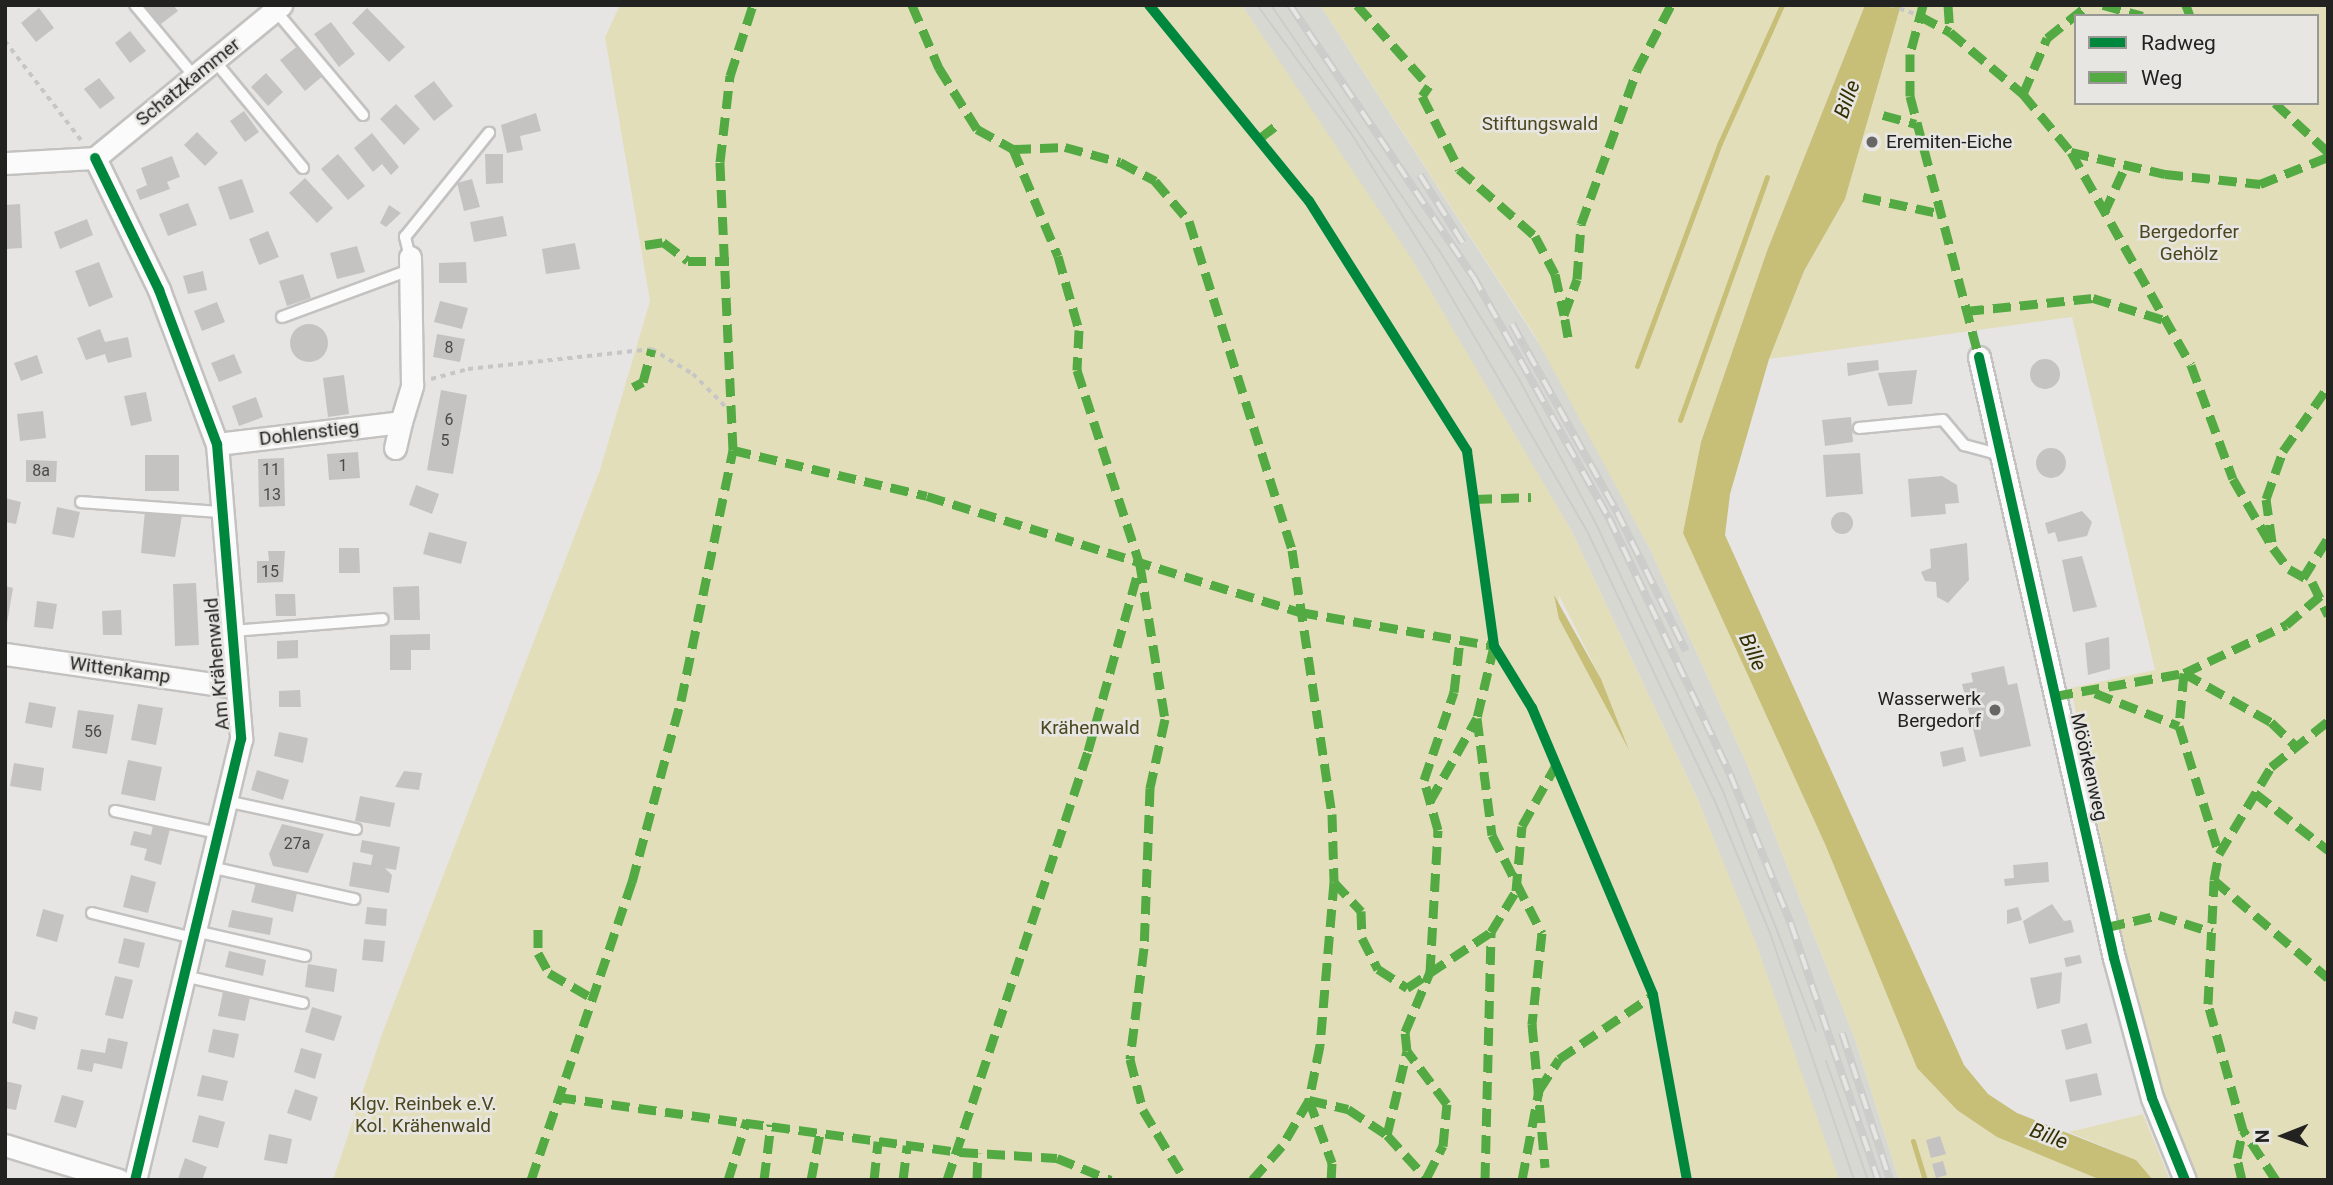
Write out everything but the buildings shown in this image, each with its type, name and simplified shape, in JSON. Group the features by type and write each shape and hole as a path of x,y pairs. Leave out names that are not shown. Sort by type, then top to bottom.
{"street":[{"name":"Schatzkammer","path":"95,158 278,8"},
{"path":"5,163 95,158"},
{"name":"Am Krähenwald","path":"95,158 159,290 217,444 241,739 135,1180"},
{"path":"395,448 412,385 410,264"},
{"name":"Möörkenweg","path":"1979,357 2114,958 2152,1098 2185,1180"},
{"name":"Dohlenstieg","path":"217,444 401,422"},
{"name":"Wittenkamp","path":"5,654 235,687"},
{"path":"5,1145 119,1180"}],"lane":[{"path":"135,5 194,76"},
{"path":"278,8 363,115"},
{"path":"214,60 303,168"},
{"path":"282,317 410,264 405,237 489,133"},
{"path":"1858,428 1943,420 1964,445 2001,455"},
{"path":"81,502 222,512"},
{"path":"231,631 383,619"},
{"path":"226,801 356,829"},
{"path":"115,810 218,833"},
{"path":"210,867 354,899"},
{"path":"92,913 305,956"},
{"path":"184,975 303,1003"}],"path":[{"path":"1890,5 1920,16"},
{"path":"5,41 95,158"},
{"path":"412,385 468,369 645,349 693,374 732,412"}],"shaded area":[{"path":"1242,5 1320,5 1549,359 1651,551 1749,769 1856,1042 1899,1180 1839,1180 1698,800 1571,530"}],"green space":[{"name":"Krähenwald","path":"620,5 1242,5 1413,261 1571,530 1698,800 1756,943 1839,1180 333,1180 382,1034 600,470 650,301 605,37","holes":["1559,595 1601,679 1626,743 1559,619"]},
{"name":"Stiftungswald","path":"1320,5 1865,5 1767,251 1701,442 1683,533 1825,844 1917,1068 1957,1110 2101,1180 1899,1180 1856,1042 1749,769 1651,551 1535,336"},
{"name":"Bergedorfer Gehölz","path":"1901,5 2328,5 2328,1180 2197,1180 2161,1099 2132,994 2071,688 2155,670 2072,317 1769,359 1804,271 1845,199"},
{"path":"2143,1114 2170,1180 2153,1180 2136,1160 2069,1132"}],"water":[{"name":"Bille","path":"1865,5 1901,5 1845,199 1804,271 1769,359 1730,494 1725,535 1964,1065 1988,1094 2017,1113 2136,1160 2153,1180 2101,1180 1997,1137 1957,1110 1917,1068 1825,844 1683,533 1701,442 1767,251"},
{"path":"1554,595 1601,679 1629,750 1559,619"}],"waterway":[{"path":"1637,366 1720,143 1782,5"},
{"path":"1680,420 1767,177"},
{"path":"1913,1141 1925,1180"}],"tram line":[{"path":"1257,5 1351,133 1427,255 1588,533 1714,799 1770,933 1854,1180"},
{"path":"1271,5 1439,250 1519,379 1597,526 1724,794 1816,1031"},
{"path":"1826,1061 1868,1180"}],"railway":[{"path":"1290,5 1473,276 1609,518 1730,774 1791,924 1878,1180"},
{"path":"1420,175 1463,243"},
{"path":"1512,324 1617,512 1686,651"},
{"path":"1842,1033 1890,1180"}],"marked path":[{"path":"531,1180 632,882 681,701 733,450 720,162 730,76 753,5"},
{"path":"912,5 939,68 977,129 1013,149 1058,256 1079,330 1077,370 1140,565 1165,719 1150,788 1144,948 1130,1059 1143,1110 1185,1180"},
{"path":"1357,5 1429,86 1422,96 1459,169 1535,236 1555,274 1564,315"},
{"path":"1568,337 1564,315 1577,279 1581,224 1637,70 1671,5"},
{"path":"1923,5 1910,54 1910,96 1979,357"},
{"path":"1948,5 1950,32"},
{"path":"2077,14 2088,5"},
{"path":"2103,5 2136,14"},
{"path":"2186,5 2189,14"},
{"path":"1920,16 1950,32 2023,94 2071,152 2191,365 2233,479 2273,548 2289,569 2312,582 2328,615"},
{"path":"2023,94 2047,38 2074,16"},
{"path":"2277,105 2328,152"},
{"path":"1883,115 1916,124"},
{"path":"1260,138 1279,123"},
{"path":"1013,149 1065,147 1120,162 1155,181 1189,221 1292,550 1332,814 1334,882 1320,1045 1309,1100 1282,1146 1252,1180"},
{"path":"2071,152 2165,174 2260,184 2328,157"},
{"path":"2104,213 2125,167"},
{"path":"1863,197 1943,214"},
{"path":"645,245 663,242 688,261 729,261"},
{"path":"1966,311 2093,298 2164,320"},
{"path":"633,387 643,382 652,349"},
{"path":"2272,542 2266,499 2283,451 2328,387"},
{"path":"733,450 927,496 1300,612 1494,646 1477,718 1492,835 1542,933 1532,1024 1545,1167"},
{"path":"1474,499 1531,497"},
{"path":"2303,578 2328,538"},
{"path":"947,1180 1088,751 1138,572"},
{"path":"2055,696 2184,673 2286,625 2326,591"},
{"path":"1427,1177 1443,1146 1447,1104 1407,1051 1405,1032 1430,972 1438,830 1424,780 1454,692 1460,640"},
{"path":"2184,673 2179,726 2219,854"},
{"path":"2184,673 2271,722 2297,747"},
{"path":"2095,693 2179,726"},
{"path":"1430,801 1477,718"},
{"path":"2276,1180 2243,1130 2208,1004 2214,880 2219,854 2271,767 2328,721"},
{"path":"1334,882 1361,911 1362,938 1378,969 1407,988 1491,932 1516,891 1522,826 1556,765"},
{"path":"2255,793 2328,850"},
{"path":"2214,880 2328,978"},
{"path":"2107,927 2159,915 2212,932"},
{"path":"538,929 538,953 549,973 592,998"},
{"path":"1485,1180 1491,932"},
{"path":"1522,1180 1539,1090 1559,1059 1653,995"},
{"path":"1387,1135 1407,1051"},
{"path":"558,1097 960,1152 1057,1158 1111,1180"},
{"path":"1309,1100 1348,1109 1387,1135 1428,1180"},
{"path":"1309,1100 1332,1163 1331,1180"},
{"path":"728,1180 747,1120"},
{"path":"764,1180 771,1124"},
{"path":"2242,1180 2237,1158 2243,1130"},
{"path":"811,1180 820,1133"},
{"path":"874,1180 878,1141"},
{"path":"903,1180 907,1145"},
{"path":"977,1180 978,1153"}],"cycle path":[{"path":"1149,5 1309,201 1467,451 1494,646 1532,708 1653,995 1687,1180"},
{"path":"95,158 159,290 217,444 241,739 135,1180"},
{"path":"1979,357 2114,958 2152,1098 2185,1180"}],"place":[{"name":"Eremiten-Eiche","path":"1872,142"},
{"name":"Wasserwerk Bergedorf","path":"1995,710"}],"park label":[{"name":"Klgv. Reinbek e.V. Kol. Krähenwald","path":"423,1115"}]}
